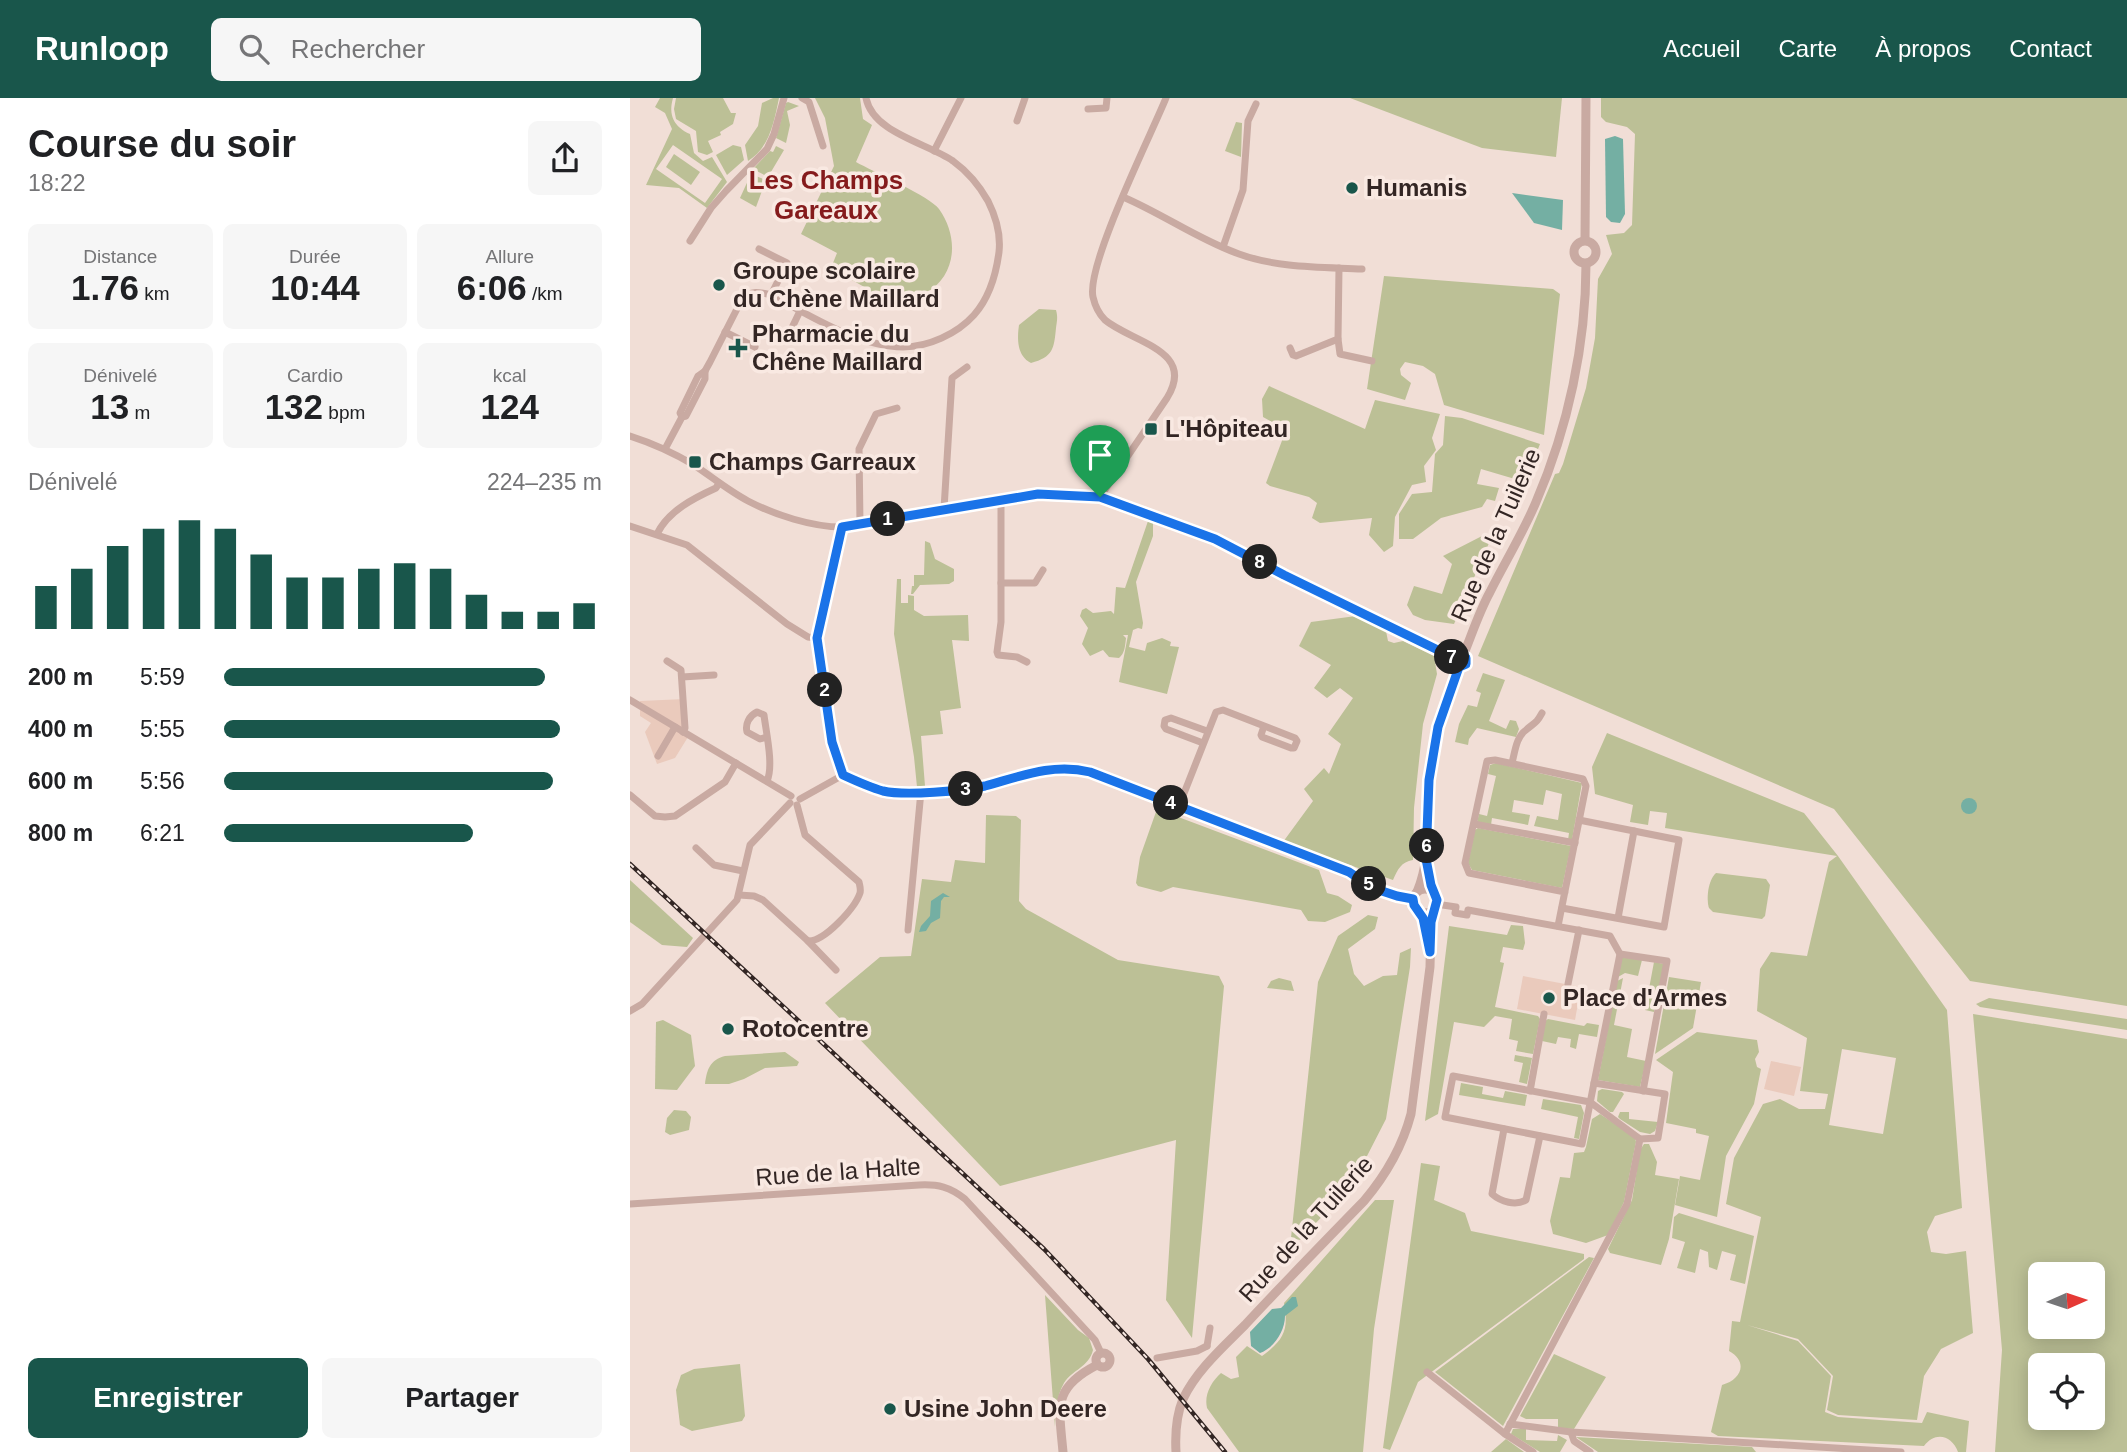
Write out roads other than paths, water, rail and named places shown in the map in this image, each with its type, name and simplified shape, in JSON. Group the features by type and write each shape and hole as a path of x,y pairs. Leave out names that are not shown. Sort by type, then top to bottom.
{"street":[{"path":"690,241 718,200 767,149 784,98"},
{"path":"802,98 809,102 823,146"},
{"path":"665,449 682,417 686,416 705,379 705,371 745,296 757,292 771,295 865,342 905,347 947,335 972,318 989,292 996,272 1000,243 991,207 982,190 952,161 881,123 868,108 866,98"},
{"path":"934,151 961,98"},
{"path":"1017,121 1025,98"},
{"path":"1088,109 1105,108 1107,98"},
{"path":"1100,497 1167,398 1175,381 1172,366 1164,355 1102,317 1092,293 1094,276 1123,198 1167,98"},
{"path":"1585,240 1586,98"},
{"path":"1223,247 1243,190 1248,121 1256,104"},
{"path":"1123,198 1239,254 1265,261 1362,269"},
{"path":"1585,240 1595,245 1597,252 1595,259 1586,264 1577,260 1574,254 1577,244 1585,240"},
{"path":"759,249 788,263 771,295"},
{"name":"Rue de la Tuilerie","path":"1415,896 1423,879 1429,780 1433,751 1446,701 1459,660 1489,594 1535,505 1558,444 1572,390 1580,340 1586,264"},
{"path":"1339,268 1338,351 1340,354 1372,361"},
{"path":"788,335 800,310"},
{"path":"725,332 755,347"},
{"path":"1290,348 1296,356 1338,339"},
{"path":"944,509 952,378 967,367"},
{"path":"860,524 859,447 876,414 897,408"},
{"path":"630,436 665,449 694,465 719,484 763,508 808,522 842,527 1038,494 1100,497 1215,539 1459,660"},
{"path":"657,534 662,525 680,508 719,484"},
{"path":"1001,499 1001,622 997,652 998,655 1017,657 1027,662"},
{"path":"630,526 687,545 787,624 808,637 817,638"},
{"path":"842,527 817,638 832,742 843,775"},
{"path":"1002,583 1035,583 1043,570"},
{"path":"667,662 681,670 685,728 683,732"},
{"path":"682,677 714,675"},
{"path":"630,701 767,781 794,801 806,835 857,880 859,894 850,909 830,931 817,940 808,941"},
{"path":"1179,806 1214,714 1221,710 1265,726 1295,738 1297,741 1294,747 1262,737 1265,726"},
{"path":"1512,764 1518,741 1525,730 1536,725 1542,713"},
{"path":"1203,743 1166,729 1165,720 1171,718 1207,732"},
{"path":"659,756 675,727"},
{"path":"767,737 767,781"},
{"path":"1558,926 1562,908 1575,843 1586,786 1583,779 1495,760 1487,761 1465,863 1469,873 1565,892"},
{"path":"630,795 655,816 665,817 681,813 725,782 736,763"},
{"path":"630,1011 643,1002 737,900 750,845 777,814 794,801 843,775 882,790 921,792 971,789 1050,768 1076,769 1090,772 1349,872 1373,888 1387,893 1415,896 1425,889 1435,902 1456,907 1455,913 1467,915 1468,910 1609,936 1620,954 1590,1102 1582,1144 1445,1117 1453,1076 1590,1102 1640,1139 1658,1139 1665,1094 1594,1083"},
{"path":"908,930 921,792"},
{"path":"1562,908 1664,927 1679,840 1579,820"},
{"path":"1474,824 1575,843"},
{"path":"1618,918 1634,831"},
{"path":"696,848 714,865 743,871"},
{"name":"Rue de la Tuilerie","path":"1177,1452 1176,1426 1183,1400 1192,1385 1215,1356 1377,1186 1396,1157 1405,1136 1424,1019 1431,922 1435,902 1426,859"},
{"path":"739,895 763,900 836,970"},
{"path":"1415,896 1414,905 1426,913 1435,902"},
{"name":"Rue de la Tuilerie","path":"1418,910 1423,918 1430,952"},
{"path":"1568,984 1579,930"},
{"path":"1620,954 1667,961 1643,1091"},
{"path":"1531,1091 1544,1014"},
{"path":"1504,1129 1492,1194 1499,1200 1520,1204 1526,1200 1540,1136"},
{"path":"1505,1434 1628,1204 1640,1139"},
{"name":"Rue de la Halte","path":"630,1205 942,1185 965,1199 1095,1340 1101,1353"},
{"path":"1210,1328 1207,1346 1215,1356"},
{"path":"1157,1358 1197,1351 1207,1346"},
{"path":"1063,1452 1060,1415 1063,1395 1070,1382 1079,1374 1097,1365 1103,1367 1109,1363 1107,1355 1101,1353"},
{"path":"1427,1372 1505,1434 1533,1452"},
{"path":"1510,1424 1571,1432 1901,1452"},
{"path":"1571,1432 1574,1441 1590,1452"}],"water":[{"path":"1615,136 1623,139 1625,214 1620,223 1611,222 1606,217 1605,139"},
{"path":"1512,193 1563,200 1562,230 1534,223"},
{"path":"1966,798 1972,798 1977,806 1975,812 1966,814 1961,809 1961,803"},
{"path":"943,893 950,897 944,897 941,901 940,918 931,923 926,931 919,932 930,916 931,901"},
{"path":"1292,1297 1296,1297 1298,1306 1285,1316 1283,1327 1274,1343 1260,1353 1251,1346 1250,1332 1272,1309 1281,1308"}],"railway":[{"path":"630,864 1044,1249 1148,1359 1225,1452"}],"place":[{"name":"Humanis","path":"1352,188"},
{"name":"Groupe scolaire du Chène Maillard","path":"719,285"},
{"name":"Pharmacie du Chêne Maillard","path":"738,348"},
{"name":"L'Hôpiteau","path":"1151,429"},
{"name":"Champs Garreaux","path":"695,462"},
{"name":"Place d'Armes","path":"1549,998"},
{"name":"Rotocentre","path":"728,1029"},
{"name":"Usine John Deere","path":"890,1409"}],"district":[{"name":"Les Champs Gareaux","path":"826,195"}]}
